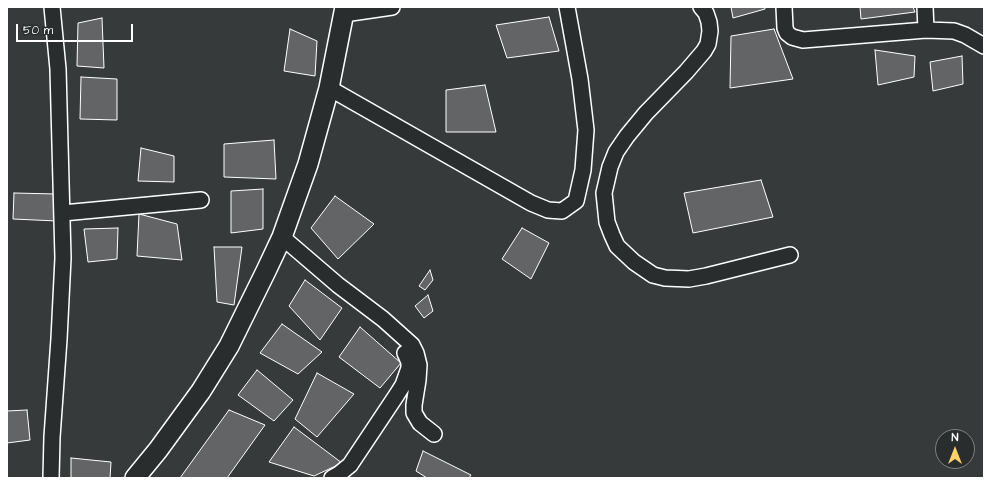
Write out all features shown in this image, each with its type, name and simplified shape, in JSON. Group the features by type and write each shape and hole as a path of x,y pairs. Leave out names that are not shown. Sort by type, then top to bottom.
{"main road":[{"path":"135,478 158,450 201,391 229,346 282,237 308,164 329,88 344,10"}],"street":[{"path":"51,478 52,437 64,258 63,213 60,182 58,69 52,7"},
{"path":"344,10 392,7"},
{"path":"329,88 531,203 548,210 562,211 576,201 583,170 586,130 580,79 568,7"},
{"path":"702,7 706,13 710,31 708,44 704,51 686,72 646,113 627,136 616,152 610,167 604,193 608,222 612,235 617,246 634,262 653,275 665,278 695,278 790,255"},
{"path":"784,7 785,28 787,33 796,40 926,30 954,31 966,35 984,46"},
{"path":"925,7 926,30"},
{"path":"63,213 201,200"},
{"path":"282,237 338,285 383,319 406,339 416,353 419,365 414,413 420,423 434,434"},
{"path":"332,478 350,465 360,452 396,396 407,375 409,362 407,357 383,319"}],"building":[{"path":"731,7 765,7 765,9 733,18"},
{"path":"860,7 913,7 915,12 861,19"},
{"path":"549,17 559,51 507,58 496,25"},
{"path":"102,18 104,68 77,66 78,23"},
{"path":"290,29 317,41 315,76 284,71"},
{"path":"774,29 793,79 730,88 731,36"},
{"path":"875,50 915,56 914,77 878,85"},
{"path":"962,56 963,84 933,91 930,62"},
{"path":"81,77 117,79 117,120 80,119"},
{"path":"485,85 496,132 446,132 446,90"},
{"path":"274,140 276,179 224,177 224,144"},
{"path":"141,148 174,156 174,182 138,181"},
{"path":"761,180 773,217 693,233 684,193"},
{"path":"263,189 263,229 231,233 231,191"},
{"path":"14,193 56,194 57,221 13,219"},
{"path":"335,196 374,224 338,259 311,228"},
{"path":"139,214 177,224 182,260 137,256"},
{"path":"118,228 117,259 88,262 84,229"},
{"path":"522,228 549,243 531,279 502,259"},
{"path":"214,247 242,247 234,305 217,302"},
{"path":"430,270 433,280 425,290 419,286"},
{"path":"305,280 342,308 320,340 289,306"},
{"path":"428,295 433,311 424,318 415,306"},
{"path":"282,324 322,352 298,374 260,353"},
{"path":"360,327 401,363 380,388 339,357"},
{"path":"257,370 293,400 274,421 238,395"},
{"path":"317,373 354,394 317,437 295,419"},
{"path":"27,410 30,440 7,443 7,411"},
{"path":"229,410 265,425 227,478 180,478"},
{"path":"294,427 342,463 314,476 269,462"},
{"path":"423,451 471,475 469,478 427,478 416,471"},
{"path":"71,458 111,462 110,478 71,478"}]}
